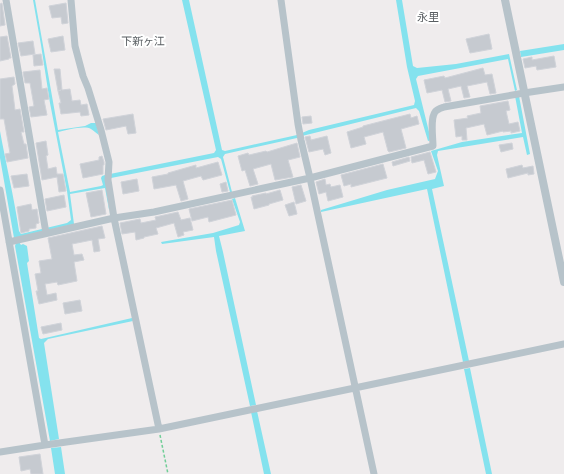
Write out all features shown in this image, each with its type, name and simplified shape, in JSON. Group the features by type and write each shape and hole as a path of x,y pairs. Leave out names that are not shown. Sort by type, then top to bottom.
{"street":[{"path":"6,0 46,233"},
{"path":"71,0 75,46 83,76 99,123 109,162 108,180 114,218 159,428"},
{"path":"282,0 301,140 374,474"},
{"path":"505,0 564,282"},
{"path":"9,242 114,218 154,212 310,178 434,146 432,120 434,113 439,109 564,87"},
{"path":"0,190 45,445"},
{"path":"0,452 159,428 564,344"}],"path":[{"path":"159,428 168,474"}],"water":[{"path":"33,0 35,0 58,130 96,123 99,135 88,128 75,128 58,132 70,192 101,186 103,185 101,178 105,175 110,215 105,188 70,194 74,224 14,238 0,158 0,131 19,231 21,234 67,223 71,220"},
{"path":"182,0 189,0 222,150 225,151 297,135 297,138 225,154 223,157 232,192 230,192 221,159 218,157 111,178 110,174 214,153 216,150"},
{"path":"396,0 402,0 413,66 417,68 456,64 509,54 517,90 515,91 508,59 418,76 416,79 431,140 428,141 419,111 416,108 302,136 302,133 309,130 414,105 415,101 407,67"},
{"path":"564,44 564,50 521,57 520,51"},
{"path":"515,96 519,96 530,154 527,155 523,137 438,151 437,155 444,186 432,189 469,361 463,362 427,189 321,212 321,210 387,190 435,179 438,171 431,151 462,142 522,133"},
{"path":"235,198 245,231 219,236 256,405 250,406 214,237 162,244 161,242 213,233 239,225 240,222 232,199"},
{"path":"19,242 21,245 23,244 27,246 29,261 27,263 39,338 41,339 132,318 133,321 48,339 44,343 59,439 50,441 15,246 16,243"},
{"path":"470,368 492,474 486,474 464,369"},
{"path":"257,411 271,474 264,474 251,412"},
{"path":"61,447 65,474 55,474 51,448"}],"building":[{"path":"2,3 5,25 0,26 0,4"},
{"path":"66,3 68,23 62,24 61,17 52,18 49,6"},
{"path":"489,34 492,49 470,53 466,39"},
{"path":"7,36 11,58 0,61 0,37"},
{"path":"63,36 65,50 51,52 48,39"},
{"path":"33,41 35,54 21,56 18,43"},
{"path":"41,54 43,65 34,66 33,55"},
{"path":"554,56 556,67 537,70 536,66 525,68 523,59 532,57 532,60"},
{"path":"483,68 485,75 492,74 496,93 490,94 487,82 467,86 470,97 464,98 461,86 448,89 451,101 445,102 442,90 427,93 424,80 444,76 445,78"},
{"path":"54,69 60,69 62,90 70,89 72,101 80,100 81,105 87,104 89,115 81,116 80,112 61,114 59,103 61,103"},
{"path":"40,70 42,89 47,88 49,99 44,100 47,115 31,117 29,107 34,106 30,83 25,83 23,72"},
{"path":"14,77 15,84 12,86 15,110 20,109 24,132 21,132 24,144 26,144 28,158 7,162 5,154 10,153 4,119 0,119 0,79"},
{"path":"508,101 510,110 506,111 509,124 518,122 520,131 511,133 511,131 503,131 487,135 484,124 466,128 467,140 462,140 462,136 456,137 454,120 468,118 467,116 481,113 480,106"},
{"path":"133,114 136,133 128,134 126,126 106,130 103,119"},
{"path":"410,114 411,118 417,116 419,124 401,129 406,148 389,152 383,132 364,137 366,144 351,148 347,132 363,126"},
{"path":"311,116 312,123 303,124 302,117"},
{"path":"310,136 311,140 327,136 331,153 325,155 323,149 309,152 305,137"},
{"path":"46,141 48,169 56,167 57,174 63,174 66,191 59,192 57,177 42,180 36,143"},
{"path":"297,143 300,157 288,160 293,177 275,180 271,164 253,169 258,184 250,186 245,170 242,171 238,156 248,153 249,155 267,152"},
{"path":"512,143 513,149 501,152 499,145"},
{"path":"430,152 436,172 428,174 424,160 412,163 411,157"},
{"path":"102,156 104,162 103,174 83,178 80,164 99,160 99,157"},
{"path":"409,157 410,161 393,166 392,162"},
{"path":"218,162 222,175 203,180 201,176 183,181 188,199 181,201 176,185 154,189 152,177 168,174 196,165 196,168"},
{"path":"383,164 387,178 351,187 351,184 344,186 341,175"},
{"path":"522,165 523,168 533,166 534,174 528,175 528,173 508,178 506,169"},
{"path":"27,174 29,186 14,188 11,176"},
{"path":"137,179 139,191 123,194 121,182"},
{"path":"325,179 326,185 330,184 331,187 340,185 343,197 328,201 326,192 319,194 316,182"},
{"path":"226,182 228,191 222,192 220,184"},
{"path":"301,185 306,201 296,204 292,187"},
{"path":"102,190 106,214 91,217 86,193"},
{"path":"280,190 283,200 254,209 252,196"},
{"path":"64,195 66,207 47,211 45,199"},
{"path":"232,200 236,215 209,222 208,217 192,221 189,209"},
{"path":"294,202 297,214 289,216 285,205"},
{"path":"31,204 32,210 37,209 39,223 36,224 36,228 29,229 29,231 21,233 17,207"},
{"path":"178,212 181,220 190,218 193,230 183,232 184,235 178,237 174,223 156,228 158,234 136,240 135,232 122,234 120,223 140,219 141,223 156,220 155,217"},
{"path":"102,226 105,238 98,239 100,251 94,252 92,240 72,244 74,255 82,254 84,260 74,262 77,281 58,285 57,282 45,284 47,295 56,293 57,300 39,304 36,291 38,291 35,274 41,273 39,261 52,259 48,238"},
{"path":"80,300 82,311 65,314 63,303"},
{"path":"61,323 62,330 43,334 41,327"},
{"path":"40,454 43,474 31,474 30,469 21,471 19,457"}],"district":[{"name":"永里","path":"428,17"},
{"name":"下新ヶ江","path":"143,41"}]}
